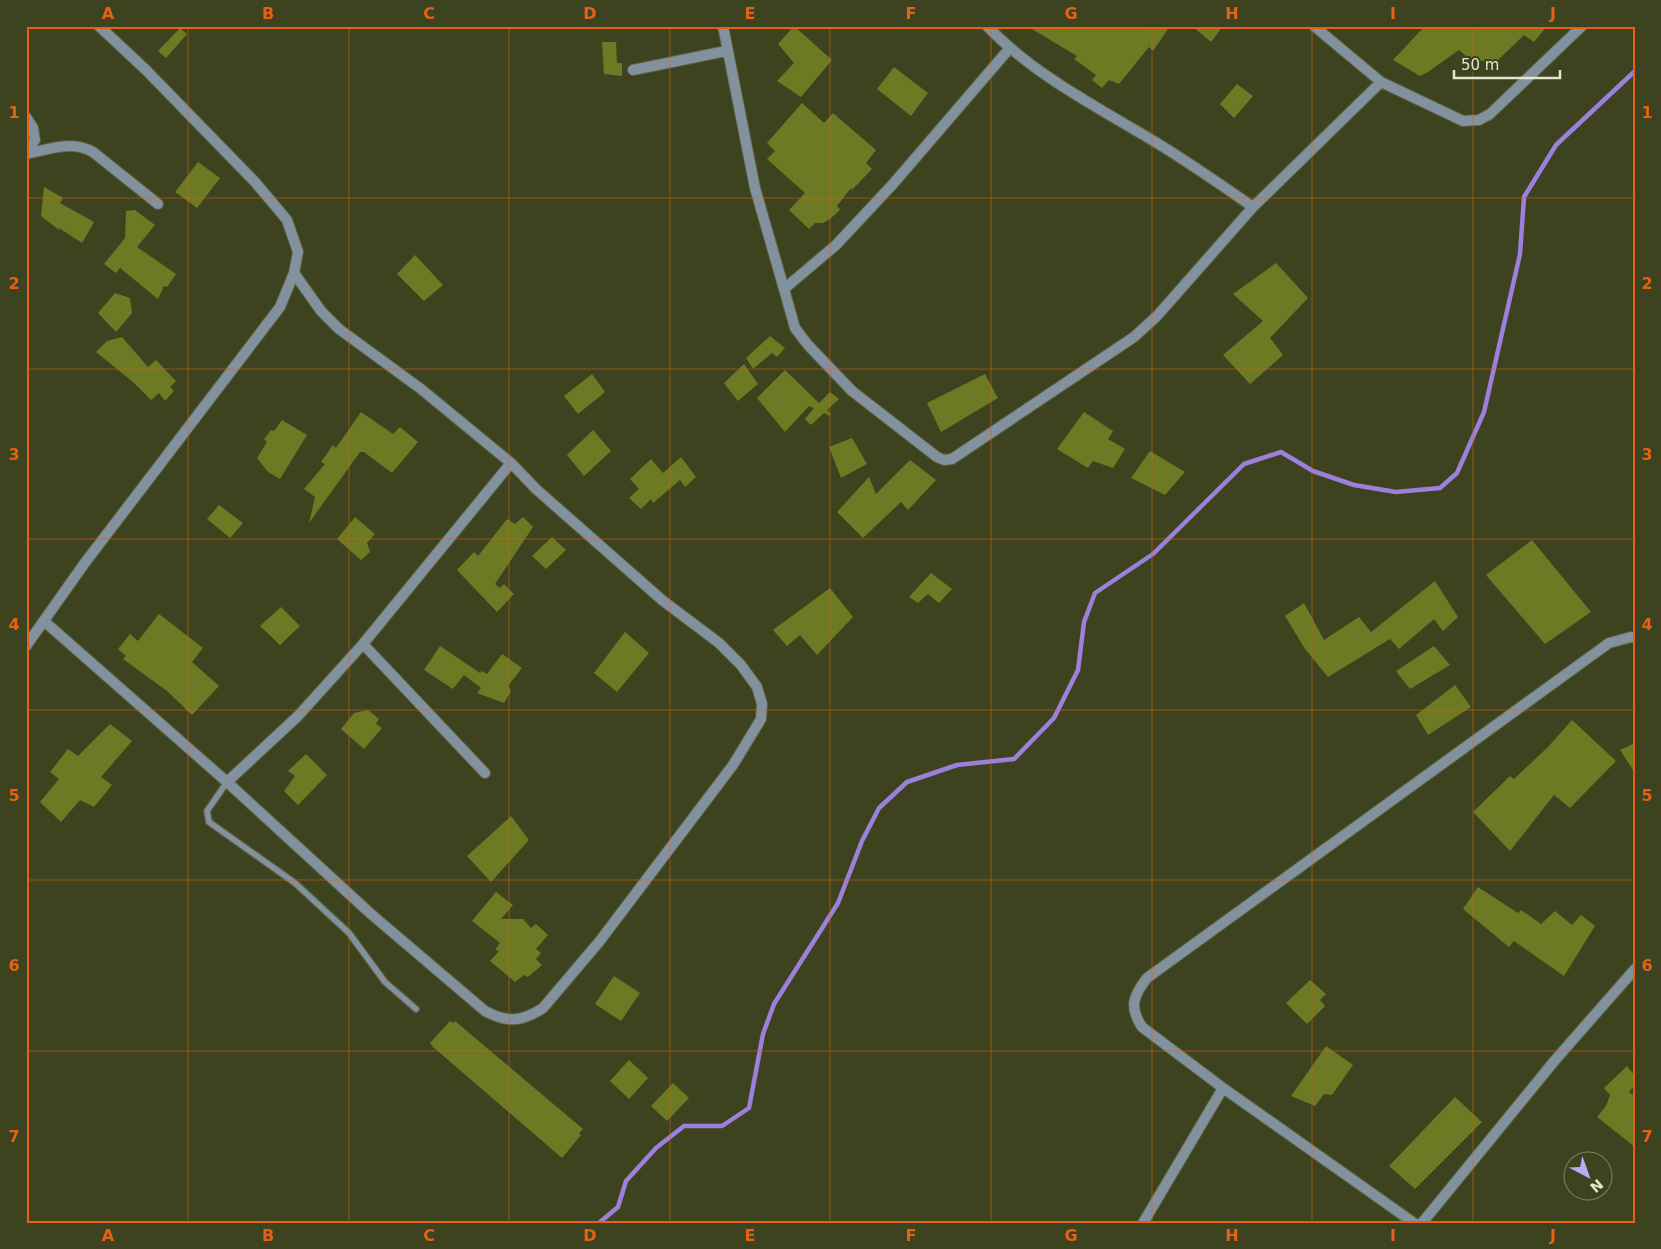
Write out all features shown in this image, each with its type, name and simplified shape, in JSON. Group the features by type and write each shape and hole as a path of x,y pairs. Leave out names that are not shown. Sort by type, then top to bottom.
{"street":[{"path":"26,646 45,622 84,564 280,307 294,273 298,252 287,220 249,175 146,70 99,26"},
{"path":"723,26 726,51 755,188 795,328 852,391 937,458 944,460 952,458 1146,327 1254,207 1380,82"},
{"path":"987,26 1009,49 1063,87 1158,143 1254,207"},
{"path":"1314,26 1380,82 1462,121 1479,120 1490,114 1582,26"},
{"path":"784,289 836,245 893,184 1009,49"},
{"path":"632,70 726,51"},
{"path":"26,117 33,128 35,140 26,153"},
{"path":"26,153 61,146 83,146 158,204"},
{"path":"45,622 227,782 371,914 485,1012 500,1020 533,1015 543,1008 599,942 733,765 761,719 762,704 757,687 741,665 720,643 662,600 536,489 511,463 422,389 339,329 321,311 294,273"},
{"path":"227,782 298,716 363,644 511,463"},
{"path":"1414,1223 1223,1088 1142,1026 1136,1016 1134,1007 1137,991 1147,978 1609,643 1631,637 1635,638"},
{"path":"363,644 485,773"},
{"path":"1422,1223 1556,1059 1635,969"},
{"path":"1143,1223 1223,1088"}],"lane":[{"path":"227,782 207,811 209,822 295,883 349,933 384,982 416,1009"}],"building":[{"path":"794,26 832,60 801,97 777,81 794,63 778,44"},
{"path":"1027,26 1170,26 1153,51 1149,47 1119,84 1109,80 1102,88 1092,80 1096,75 1074,59 1077,56"},
{"path":"1192,26 1223,26 1211,42"},
{"path":"1425,26 1547,26 1534,42 1524,35 1497,61 1482,61 1466,56 1459,50 1420,76 1393,60"},
{"path":"180,28 187,34 166,58 158,51"},
{"path":"602,42 616,42 617,63 622,63 622,76 604,74"},
{"path":"894,67 928,93 911,116 877,89"},
{"path":"1237,84 1253,96 1234,118 1220,104"},
{"path":"802,103 824,123 833,113 876,150 866,163 872,169 852,190 851,188 837,206 840,210 830,219 823,223 815,223 809,229 789,210 805,193 767,159 775,151 767,143"},
{"path":"198,162 220,178 197,208 175,192"},
{"path":"44,187 63,198 60,203 94,222 82,243 59,228 59,230 41,216"},
{"path":"135,210 155,225 137,247 176,274 167,287 164,286 158,299 120,268 116,273 104,264 125,238 126,211"},
{"path":"415,255 443,285 424,301 397,274"},
{"path":"1276,263 1308,298 1270,338 1283,355 1250,384 1223,355 1263,321 1233,294"},
{"path":"115,293 130,298 132,313 116,332 98,313"},
{"path":"770,336 785,348 777,357 772,353 753,369 746,358"},
{"path":"122,337 148,367 156,360 176,381 170,387 174,391 165,401 159,393 151,400 133,382 96,352 107,341"},
{"path":"744,364 758,384 738,401 724,383"},
{"path":"785,370 819,403 830,392 839,399 827,410 831,414 830,416 824,413 811,425 805,419 814,408 809,406 785,432 757,398"},
{"path":"592,374 605,392 578,414 564,396"},
{"path":"985,374 998,398 941,432 927,403"},
{"path":"361,412 393,434 400,427 418,442 392,473 364,452 360,452 309,523 315,497 304,489 325,464 321,462 333,445 336,448"},
{"path":"1084,412 1113,431 1108,439 1125,449 1113,468 1093,461 1088,468 1057,449"},
{"path":"282,420 307,435 280,479 268,472 257,458 267,442 264,439 271,430 274,431"},
{"path":"593,430 611,451 584,476 567,455"},
{"path":"852,438 867,464 841,478 829,447"},
{"path":"1150,451 1185,472 1165,495 1131,478"},
{"path":"681,457 696,477 685,487 680,480 653,503 651,499 641,509 629,498 639,489 630,479 651,459 663,473"},
{"path":"910,460 936,480 908,510 901,502 863,538 837,512 869,477 876,494"},
{"path":"219,505 243,523 230,538 207,519"},
{"path":"355,517 375,534 367,543 370,552 361,560 337,539"},
{"path":"523,517 533,527 495,584 500,588 504,584 514,594 497,612 457,570 474,552 478,556 507,519 515,524"},
{"path":"552,537 566,550 546,569 532,556"},
{"path":"1532,540 1591,612 1545,644 1486,575"},
{"path":"931,573 952,589 939,603 928,594 918,603 909,597"},
{"path":"1435,581 1458,617 1443,631 1434,619 1399,649 1390,639 1328,677 1305,649 1285,616 1304,603 1324,640 1359,617 1371,632"},
{"path":"830,588 853,617 817,655 800,635 787,646 773,630"},
{"path":"281,607 300,626 280,645 260,626"},
{"path":"159,614 203,648 192,662 219,686 192,715 167,691 123,659 126,656 118,649 130,634 138,641"},
{"path":"625,632 649,653 617,692 594,673"},
{"path":"440,646 480,673 482,671 487,674 502,654 522,668 508,686 511,691 504,703 477,693 481,688 464,675 453,689 424,670"},
{"path":"1434,646 1450,665 1410,689 1396,671"},
{"path":"1455,685 1471,707 1428,735 1416,715"},
{"path":"368,710 379,719 376,724 382,728 364,749 341,729 354,713"},
{"path":"1572,720 1616,761 1570,808 1554,795 1510,851 1473,812 1510,776 1514,779 1549,746"},
{"path":"110,724 132,741 101,777 112,785 94,807 80,800 61,822 40,802 59,779 50,772 68,749 78,756"},
{"path":"1635,743 1635,773 1620,750"},
{"path":"306,754 327,775 298,805 284,791 295,776 288,771"},
{"path":"511,816 529,840 491,882 467,856"},
{"path":"1478,887 1518,913 1521,910 1541,924 1555,911 1572,925 1581,915 1595,926 1564,976 1514,941 1509,947 1463,909"},
{"path":"496,892 513,905 501,919 523,919 531,928 536,924 548,935 536,949 541,953 536,959 542,965 528,977 524,975 515,982 490,961 499,951 495,950 500,943 472,921"},
{"path":"614,976 640,993 621,1021 595,1004"},
{"path":"1310,980 1326,994 1320,1000 1325,1006 1307,1024 1286,1003"},
{"path":"450,1021 453,1023 455,1021 583,1129 579,1133 581,1135 562,1158 433,1047 430,1043"},
{"path":"1326,1046 1353,1065 1332,1095 1324,1094 1315,1106 1291,1096"},
{"path":"629,1060 648,1078 629,1099 610,1081"},
{"path":"1627,1066 1635,1076 1635,1085 1629,1092 1635,1097 1635,1147 1597,1117 1606,1106 1610,1095 1604,1088"},
{"path":"673,1083 689,1098 667,1121 651,1106"},
{"path":"1455,1097 1482,1122 1415,1189 1389,1166"}],"waterway":[{"path":"599,1223 618,1207 626,1181 656,1148 684,1126 722,1126 749,1108 763,1034 774,1004 838,903 862,841 879,808 907,782 957,765 1014,759 1054,718 1078,670 1084,622 1095,593 1153,554 1244,464 1281,452 1313,471 1354,485 1396,492 1440,488 1457,473 1484,412 1520,254 1524,197 1556,145 1635,71"}]}
